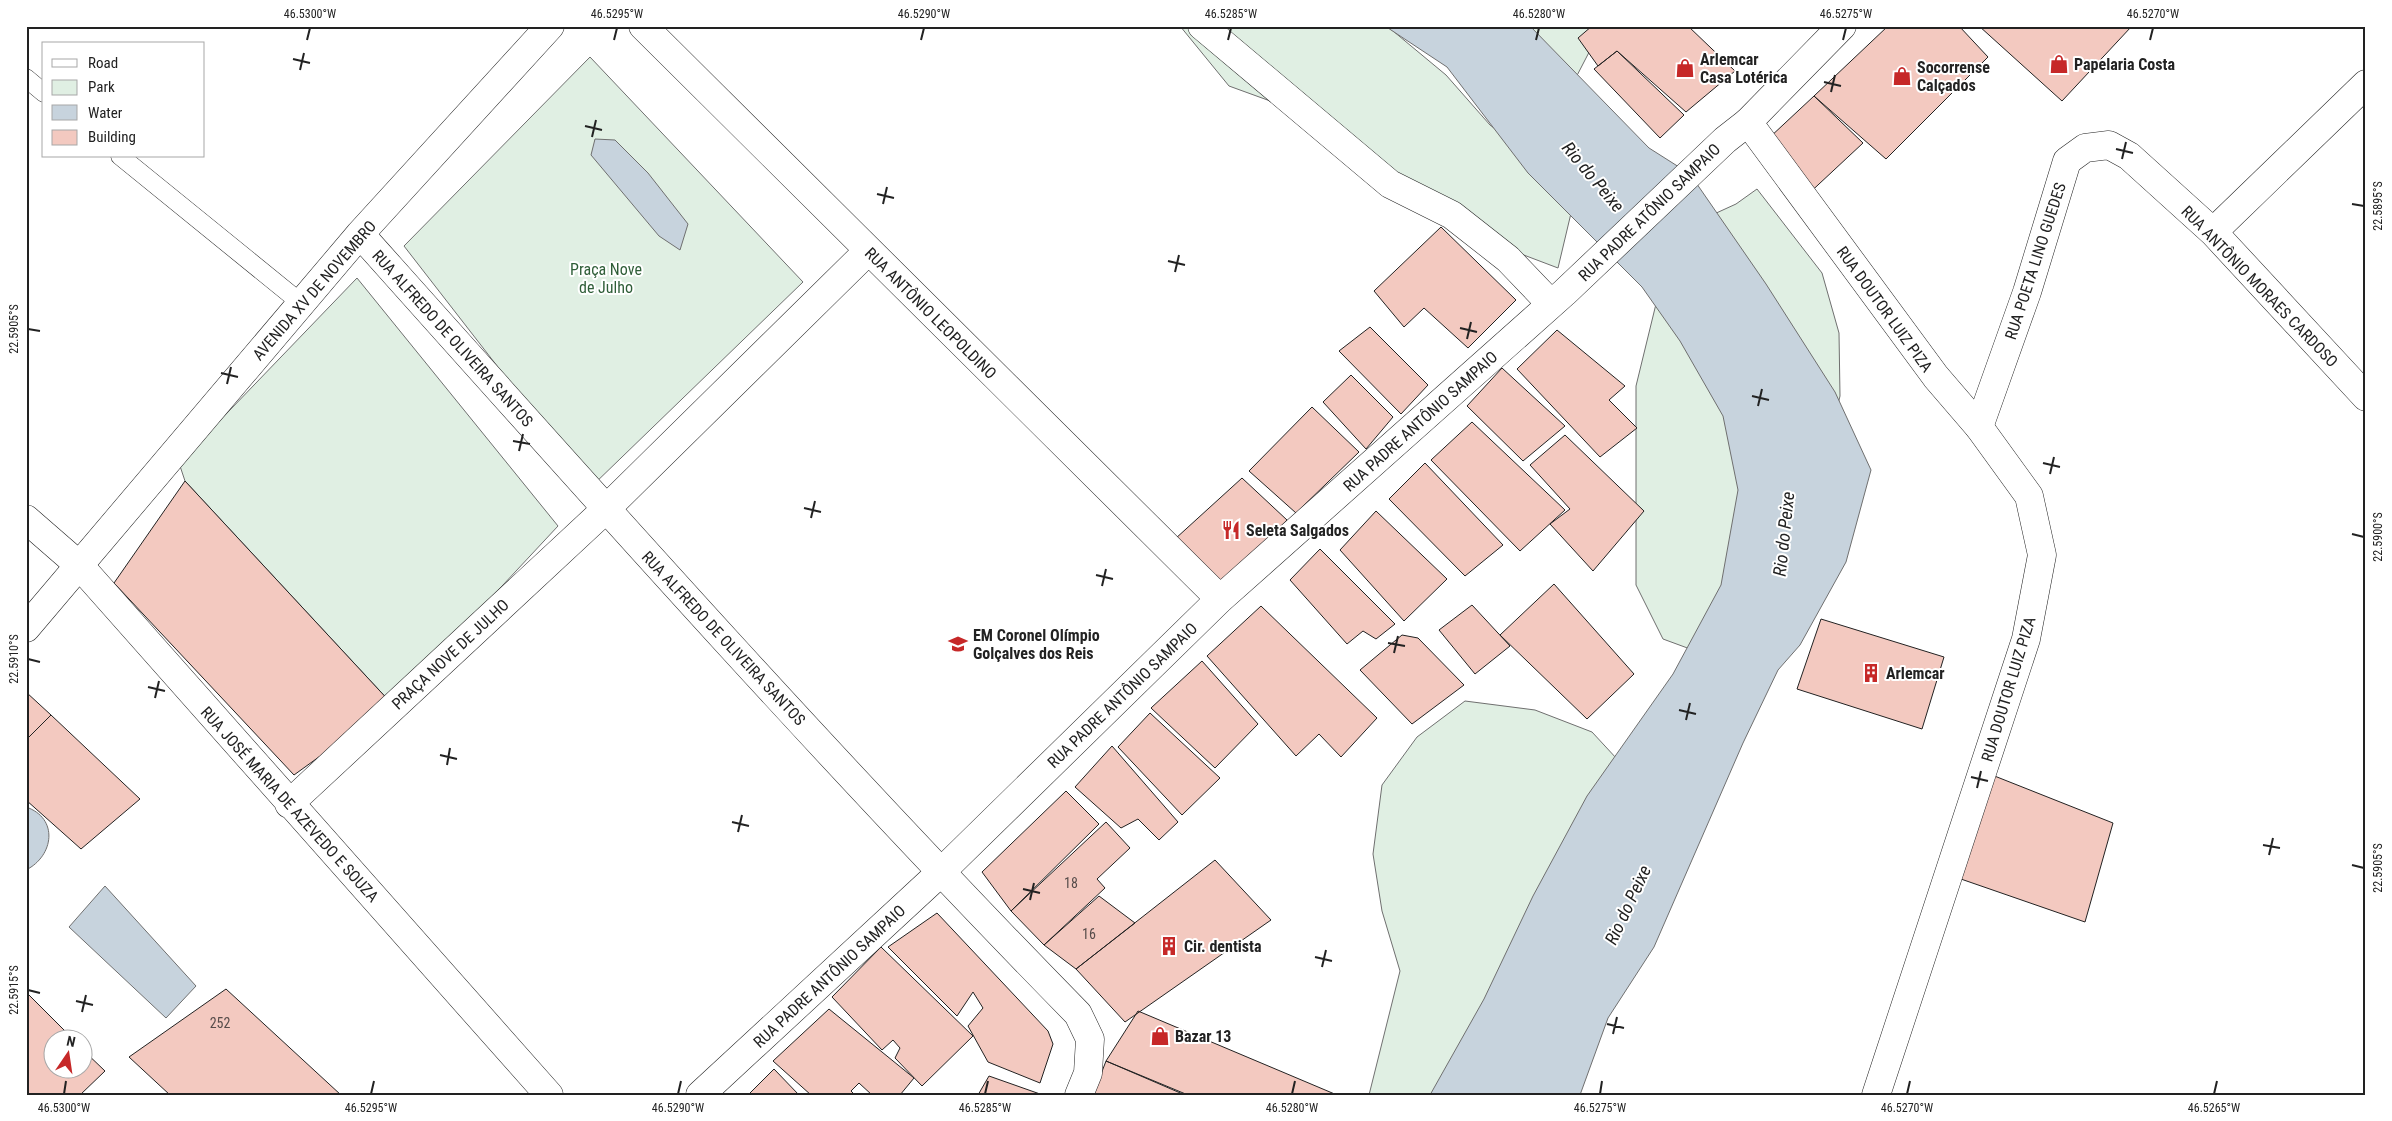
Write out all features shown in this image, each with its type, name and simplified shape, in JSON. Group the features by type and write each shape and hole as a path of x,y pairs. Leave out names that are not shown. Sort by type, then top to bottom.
{"street":[{"name":"AVENIDA XV DE NOVEMBRO","path":"26,628 360,234 550,26"},
{"name":"RUA ANTÔNIO LEOPOLDINO","path":"643,26 1220,599"},
{"path":"1202,26 1390,184 1452,215 1558,298"},
{"name":"RUA PADRE ATÔNIO SAMPAIO","path":"1558,298 1725,140 1748,122 1842,26"},
{"path":"2213,232 2366,84"},
{"name":"RUA DOUTOR LUIZ PIZA","path":"1748,122 1936,377 1979,427 2029,496 2042,555 2026,639 1876,1095"},
{"name":"RUA POETA LINO GUEDES","path":"1979,427 2027,292 2067,161 2085,148 2109,145 2129,156"},
{"name":"RUA ANTÔNIO MORAES CARDOSO","path":"2129,156 2213,232 2366,397"},
{"name":"RUA ALFREDO DE OLIVEIRA SANTOS","path":"360,234 606,509 940,873 1078,1014 1090,1039 1088,1073 1079,1095"},
{"name":"PRAÇA NOVE DE JULHO","path":"289,804 606,509 868,251"},
{"name":"RUA PADRE ANTÔNIO SAMPAIO","path":"700,1095 940,873 1220,599 1558,298"},
{"name":"RUA JOSÉ MARIA DE AZEVEDO E SOUZA","path":"26,518 80,566 543,1093"}],"lane":[{"path":"26,78 42,91"},
{"path":"122,158 301,303"}],"green space":[{"path":"1180,26 1387,26 1446,75 1490,125 1536,160 1572,209 1558,268 1500,246 1295,110 1229,86"},
{"path":"1498,26 1595,26 1599,33 1570,89"},
{"name":"Praça Nove de Julho","path":"590,57 803,282 591,487 404,246"},
{"path":"1757,189 1822,273 1839,333 1840,396 1797,575 1720,660 1663,639 1636,585 1636,386 1665,267 1701,220 1736,204"},
{"path":"357,278 558,526 392,704 185,481 179,463"},
{"path":"1465,701 1535,710 1592,732 1630,773 1502,1095 1369,1095 1400,971 1382,911 1373,854 1382,785 1417,737"}],"water":[{"name":"Rio do Peixe","path":"1385,26 1530,26 1649,148 1690,174 1766,284 1835,392 1871,470 1846,562 1800,645 1778,670 1743,743 1654,947 1608,1018 1580,1095 1430,1095 1484,999 1533,896 1587,796 1673,674 1721,585 1738,490 1723,416 1680,341 1642,287 1528,173 1447,67"},
{"path":"595,139 615,140 648,173 688,224 680,250 659,236 591,155"},
{"path":"26,807 37,812 44,820 48,828 49,837 47,847 42,856 26,870"},
{"path":"105,886 196,986 166,1018 69,927"}],"building":[{"name":"Arlemcar Casa Lotérica","path":"1592,26 1688,26 1735,71 1686,112 1617,51 1598,66 1578,38"},
{"name":"Socorrense Calçados","path":"1888,26 1959,26 1988,57 1886,159 1814,96"},
{"name":"Papelaria Costa","path":"1979,26 2130,26 2131,27 2062,101"},
{"path":"1617,51 1684,115 1660,138 1594,69"},
{"path":"1814,96 1863,143 1804,198 1769,138"},
{"path":"1441,227 1516,300 1468,348 1424,308 1404,327 1374,291"},
{"path":"1370,327 1428,385 1401,414 1339,351"},
{"path":"1557,330 1625,386 1609,400 1637,428 1600,457 1517,369"},
{"path":"1502,368 1565,426 1523,461 1467,406"},
{"path":"1351,375 1393,417 1366,449 1323,402"},
{"path":"1312,407 1359,452 1296,513 1249,471"},
{"path":"1472,422 1565,510 1520,551 1431,460"},
{"path":"1565,435 1644,511 1593,571 1550,524 1570,509 1530,465"},
{"path":"1425,463 1503,545 1465,576 1389,499"},
{"name":"Seleta Salgados","path":"1242,478 1287,520 1224,584 1175,539"},
{"path":"185,481 392,704 294,775 114,583"},
{"path":"1376,511 1447,579 1404,621 1340,550"},
{"path":"1320,549 1395,624 1376,639 1363,631 1347,644 1290,580"},
{"path":"1554,584 1634,674 1587,719 1500,635"},
{"path":"1472,605 1510,646 1475,674 1439,630"},
{"path":"1261,606 1377,718 1341,757 1319,734 1296,756 1207,656"},
{"name":"Arlemcar","path":"1821,619 1944,657 1922,729 1797,689"},
{"path":"1402,635 1418,638 1464,685 1412,724 1360,670"},
{"path":"1202,661 1258,724 1215,768 1151,708"},
{"path":"26,692 51,715 26,740"},
{"path":"1150,713 1220,778 1182,815 1118,747"},
{"path":"51,715 140,799 81,849 26,800 26,740"},
{"path":"1112,746 1178,822 1159,840 1138,819 1121,828 1075,787"},
{"path":"1992,775 2113,823 2085,922 1958,878"},
{"path":"1066,791 1099,824 1011,911 982,872"},
{"path":"1106,822 1130,848 1097,879 1105,888 1044,945 1011,911"},
{"name":"Cir. dentista","path":"1215,860 1271,920 1125,1022 1076,969"},
{"path":"1099,896 1135,923 1076,969 1044,945"},
{"path":"937,913 1048,1031 1053,1044 1040,1083 988,1062 968,1026 983,1008 973,992 957,1016 888,947"},
{"path":"881,947 973,1036 922,1086 895,1058 900,1048 893,1040 882,1050 832,997"},
{"path":"226,989 341,1095 170,1095 129,1057"},
{"path":"26,992 62,1028 42,1028 42,1078 92,1078 92,1059 105,1071 80,1095 26,1095"},
{"path":"829,1009 914,1078 900,1095 872,1095 859,1083 851,1091 855,1095 811,1095 773,1061"},
{"name":"Bazar 13","path":"1138,1011 1337,1095 1188,1095 1106,1061"},
{"path":"1106,1061 1185,1095 1093,1095"},
{"path":"774,1069 799,1095 748,1095"},
{"path":"989,1076 1040,1094 978,1095"}],"place":[{"name":"Papelaria Costa","path":"2059,64"},
{"name":"Arlemcar Casa Lotérica","path":"1685,68"},
{"name":"Socorrense Calçados","path":"1902,76"},
{"name":"Seleta Salgados","path":"1231,530"},
{"name":"EM Coronel Olímpio Golçalves dos Reis","path":"958,644"},
{"name":"Arlemcar","path":"1871,673"},
{"name":"Cir. dentista","path":"1169,946"},
{"name":"Bazar 13","path":"1160,1036"}]}
